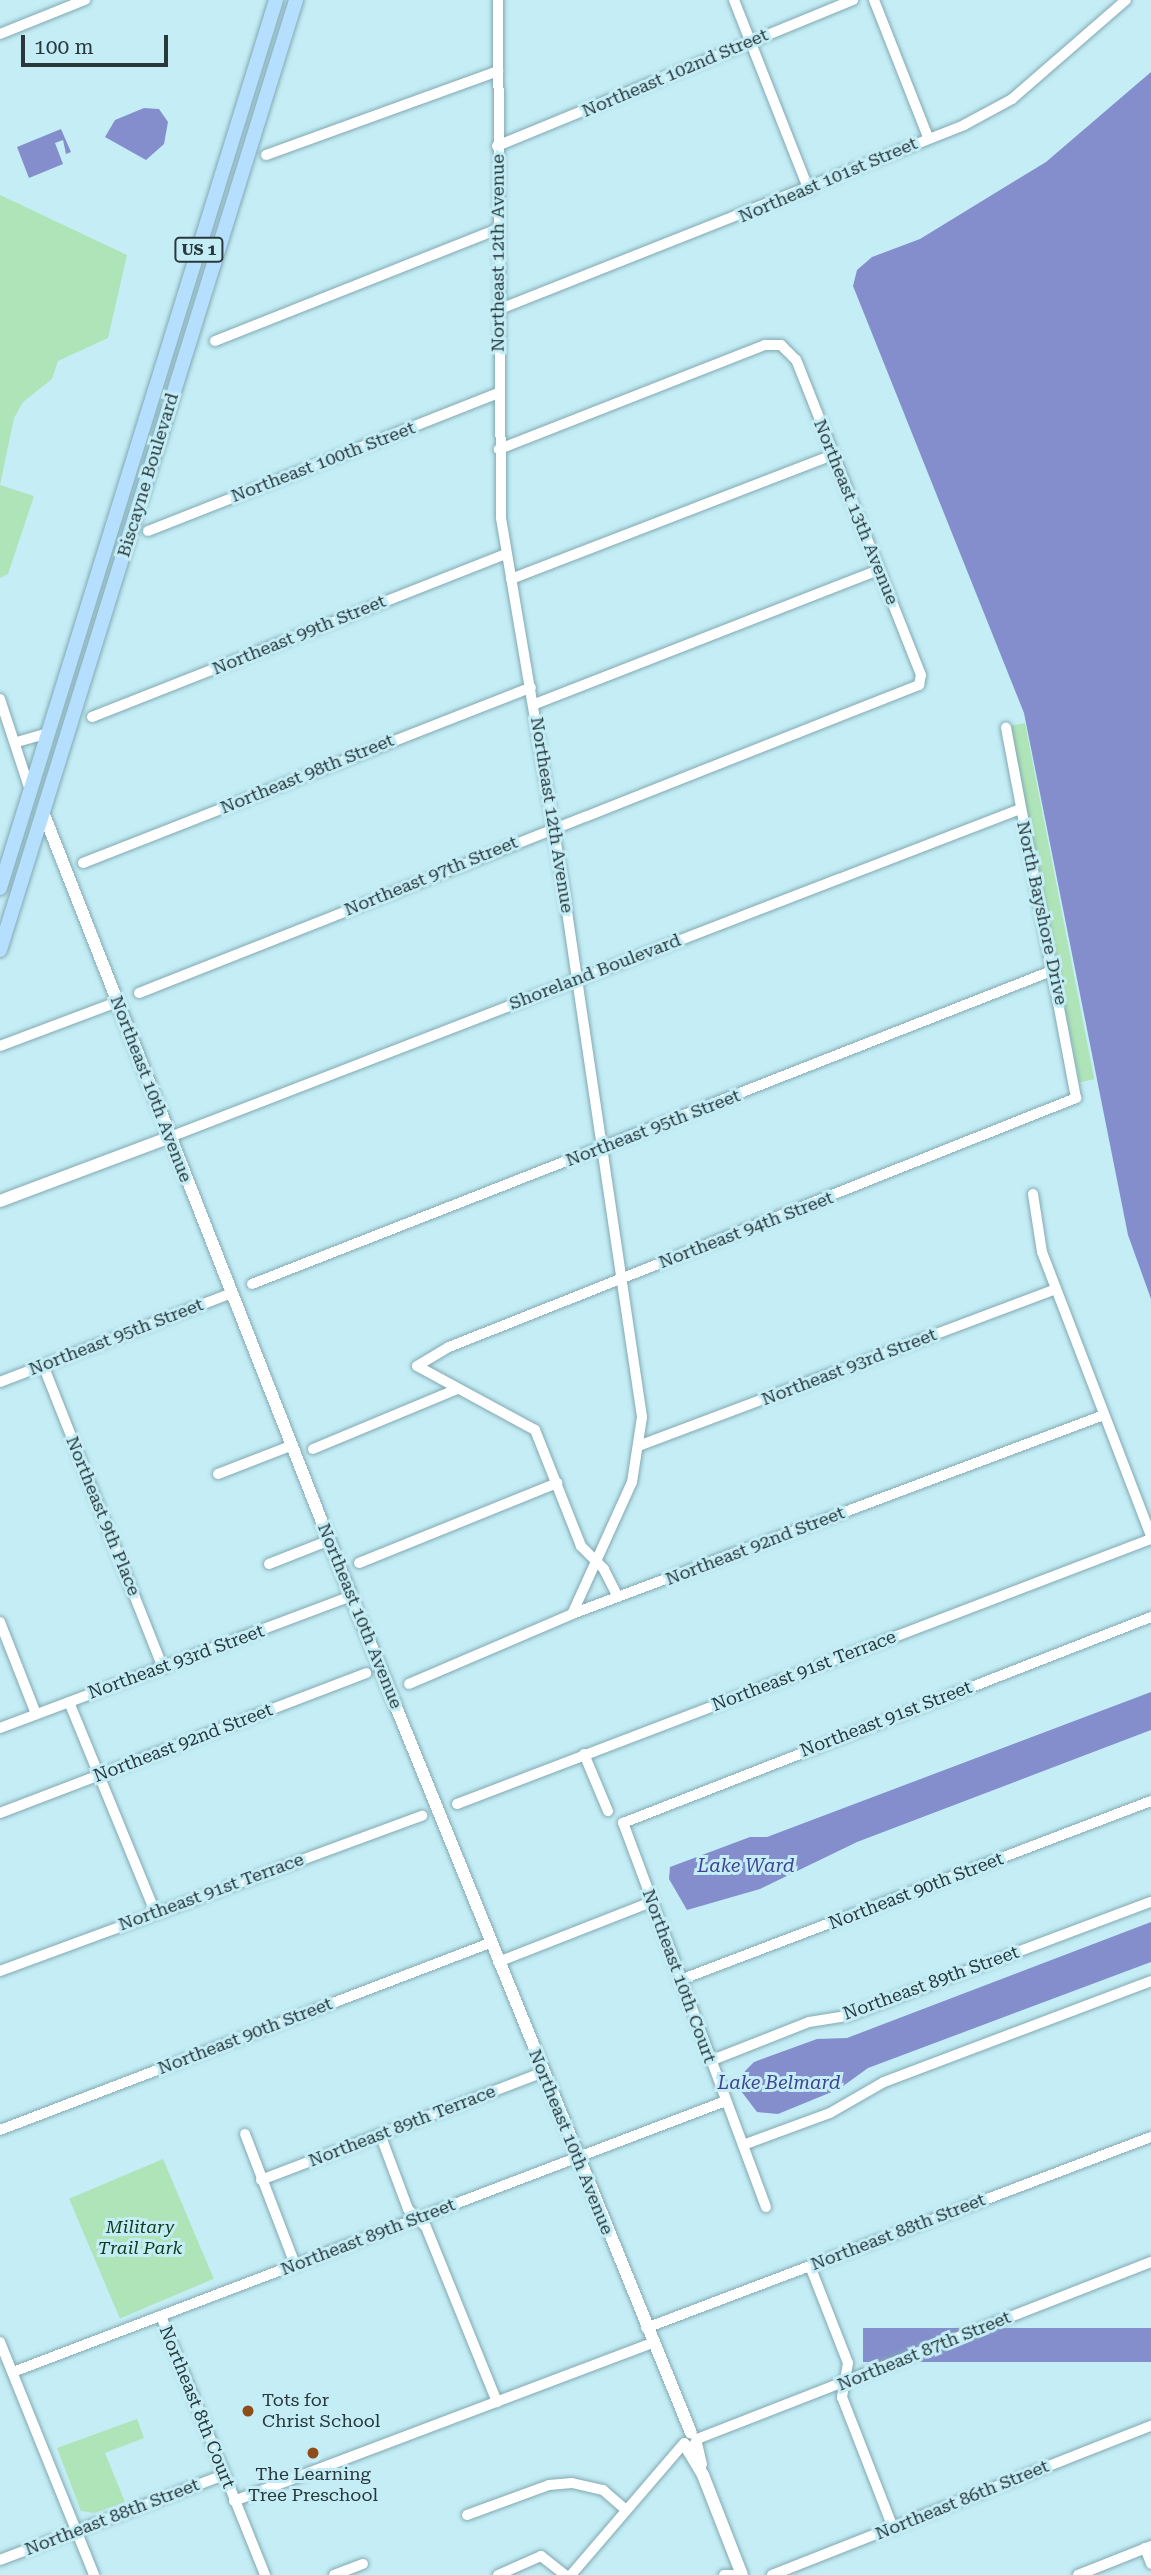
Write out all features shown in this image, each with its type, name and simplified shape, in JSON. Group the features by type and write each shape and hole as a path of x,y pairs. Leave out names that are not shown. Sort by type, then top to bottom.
{"main road":[{"name":"Biscayne Boulevard","path":"0,888 276,0"},
{"name":"Biscayne Boulevard","path":"0,950 296,0"},
{"path":"196,260 208,283"},
{"path":"121,500 139,505"}],"street":[{"path":"0,34 85,0"},
{"name":"Northeast 12th Avenue","path":"498,0 499,449 506,554 534,705 623,1278 641,1445 632,1482 572,1614"},
{"path":"734,0 809,190"},
{"name":"Northeast 102nd Street","path":"497,146 853,0"},
{"path":"874,0 928,137"},
{"name":"Northeast 101st Street","path":"500,309 809,190 1012,99 1126,0"},
{"path":"266,155 498,71"},
{"path":"215,341 498,229"},
{"name":"Northeast 13th Avenue","path":"499,449 765,345 781,345 796,360 921,675 919,685"},
{"name":"Northeast 100th Street","path":"148,531 499,393"},
{"path":"511,579 833,455"},
{"name":"Northeast 99th Street","path":"92,717 506,554"},
{"path":"534,705 879,570"},
{"name":"Northeast 97th Street","path":"139,993 919,685"},
{"name":"Northeast 98th Street","path":"83,863 531,687"},
{"path":"0,699 17,741 30,790"},
{"name":"North Bayshore Drive","path":"1006,728 1054,970 1076,1098"},
{"path":"17,741 48,733"},
{"name":"Shoreland Boulevard","path":"170,1137 1020,809"},
{"name":"Northeast 10th Avenue","path":"43,812 351,1596 544,2072 742,2575"},
{"name":"Northeast 95th Street","path":"252,1284 1054,970"},
{"path":"0,1046 117,1002"},
{"name":"Northeast 94th Street","path":"455,1390 417,1366 449,1347 1076,1098"},
{"path":"0,1201 170,1137"},
{"path":"1033,1194 1042,1252 1151,1538"},
{"name":"Northeast 93rd Street","path":"641,1445 1056,1289"},
{"name":"Northeast 95th Street","path":"0,1382 232,1293"},
{"name":"Northeast 9th Place","path":"43,1365 163,1668"},
{"path":"313,1449 455,1390 535,1430 581,1546 618,1597"},
{"name":"Northeast 92nd Street","path":"410,1684 572,1614 1104,1415"},
{"path":"218,1474 293,1445"},
{"path":"359,1563 557,1483"},
{"name":"Northeast 91st Terrace","path":"457,1804 1151,1538"},
{"path":"269,1564 330,1540"},
{"name":"Northeast 93rd Street","path":"0,1728 351,1596"},
{"name":"Northeast 91st Street","path":"623,1823 1151,1617"},
{"path":"0,1622 36,1714"},
{"name":"Northeast 92nd Street","path":"0,1813 366,1673"},
{"path":"69,1702 155,1912"},
{"path":"584,1754 608,1811"},
{"name":"Northeast 90th Street","path":"680,1980 1151,1801"},
{"name":"Northeast 91st Terrace","path":"0,1971 422,1816"},
{"name":"Northeast 10th Court","path":"623,1823 723,2102 743,2145 766,2207"},
{"path":"498,1962 651,1902"},
{"name":"Northeast 89th Street","path":"710,2061 809,2021 846,2016 1151,1902"},
{"name":"Northeast 90th Street","path":"0,2130 490,1943"},
{"path":"743,2145 830,2113 884,2082 1151,1981"},
{"name":"Northeast 89th Terrace","path":"261,2180 544,2072"},
{"name":"Northeast 89th Street","path":"13,2372 723,2102"},
{"path":"245,2134 295,2264"},
{"path":"380,2134 416,2219 426,2227 496,2402"},
{"name":"Northeast 88th Street","path":"646,2328 1151,2137"},
{"name":"Northeast 87th Street","path":"689,2440 1151,2262"},
{"path":"810,2266 848,2363 842,2397 893,2528"},
{"name":"Northeast 8th Court","path":"161,2316 265,2575"},
{"path":"0,2342 94,2575"},
{"path":"234,2501 652,2343"},
{"name":"Northeast 86th Street","path":"772,2575 1151,2426"},
{"path":"498,2575 541,2556 568,2575 689,2440"},
{"name":"Northeast 88th Street","path":"0,2560 224,2475"},
{"path":"467,2515 549,2485 572,2483 603,2490 625,2510"},
{"path":"1078,2575 1148,2547 1151,2564"},
{"path":"334,2575 363,2564"},
{"path":"724,2575 732,2575"}],"green space":[{"path":"0,195 127,255 108,338 58,361 52,379 23,402 14,418 0,485"},
{"path":"0,485 34,496 8,574 0,578"},
{"path":"1025,723 1094,1079 1080,1082 1010,726"},
{"name":"Military Trail Park","path":"163,2159 214,2279 120,2319 69,2199"},
{"path":"137,2419 144,2438 105,2453 125,2502 94,2513 81,2511 57,2448"}],"water":[{"path":"1151,72 1151,1299 1128,1235 1024,713 853,286 857,270 872,257 920,239 1046,162"},
{"path":"144,108 159,109 168,122 164,144 146,160 105,137 115,120"},
{"path":"61,129 71,152 66,154 63,140 55,143 63,164 29,178 17,147"},
{"name":"Lake Ward","path":"1151,1692 1151,1730 857,1842 760,1889 687,1910 669,1879 670,1867 750,1837 767,1837"},
{"name":"Lake Belmard","path":"1151,1922 1151,1962 868,2068 839,2089 778,2114 757,2112 741,2091 745,2071 754,2062 817,2039 847,2038"},
{"path":"863,2328 1151,2328 1151,2362 863,2362"}],"place":[{"name":"Tots for Christ School","path":"248,2411"},
{"name":"The Learning Tree Preschool","path":"313,2453"}]}
